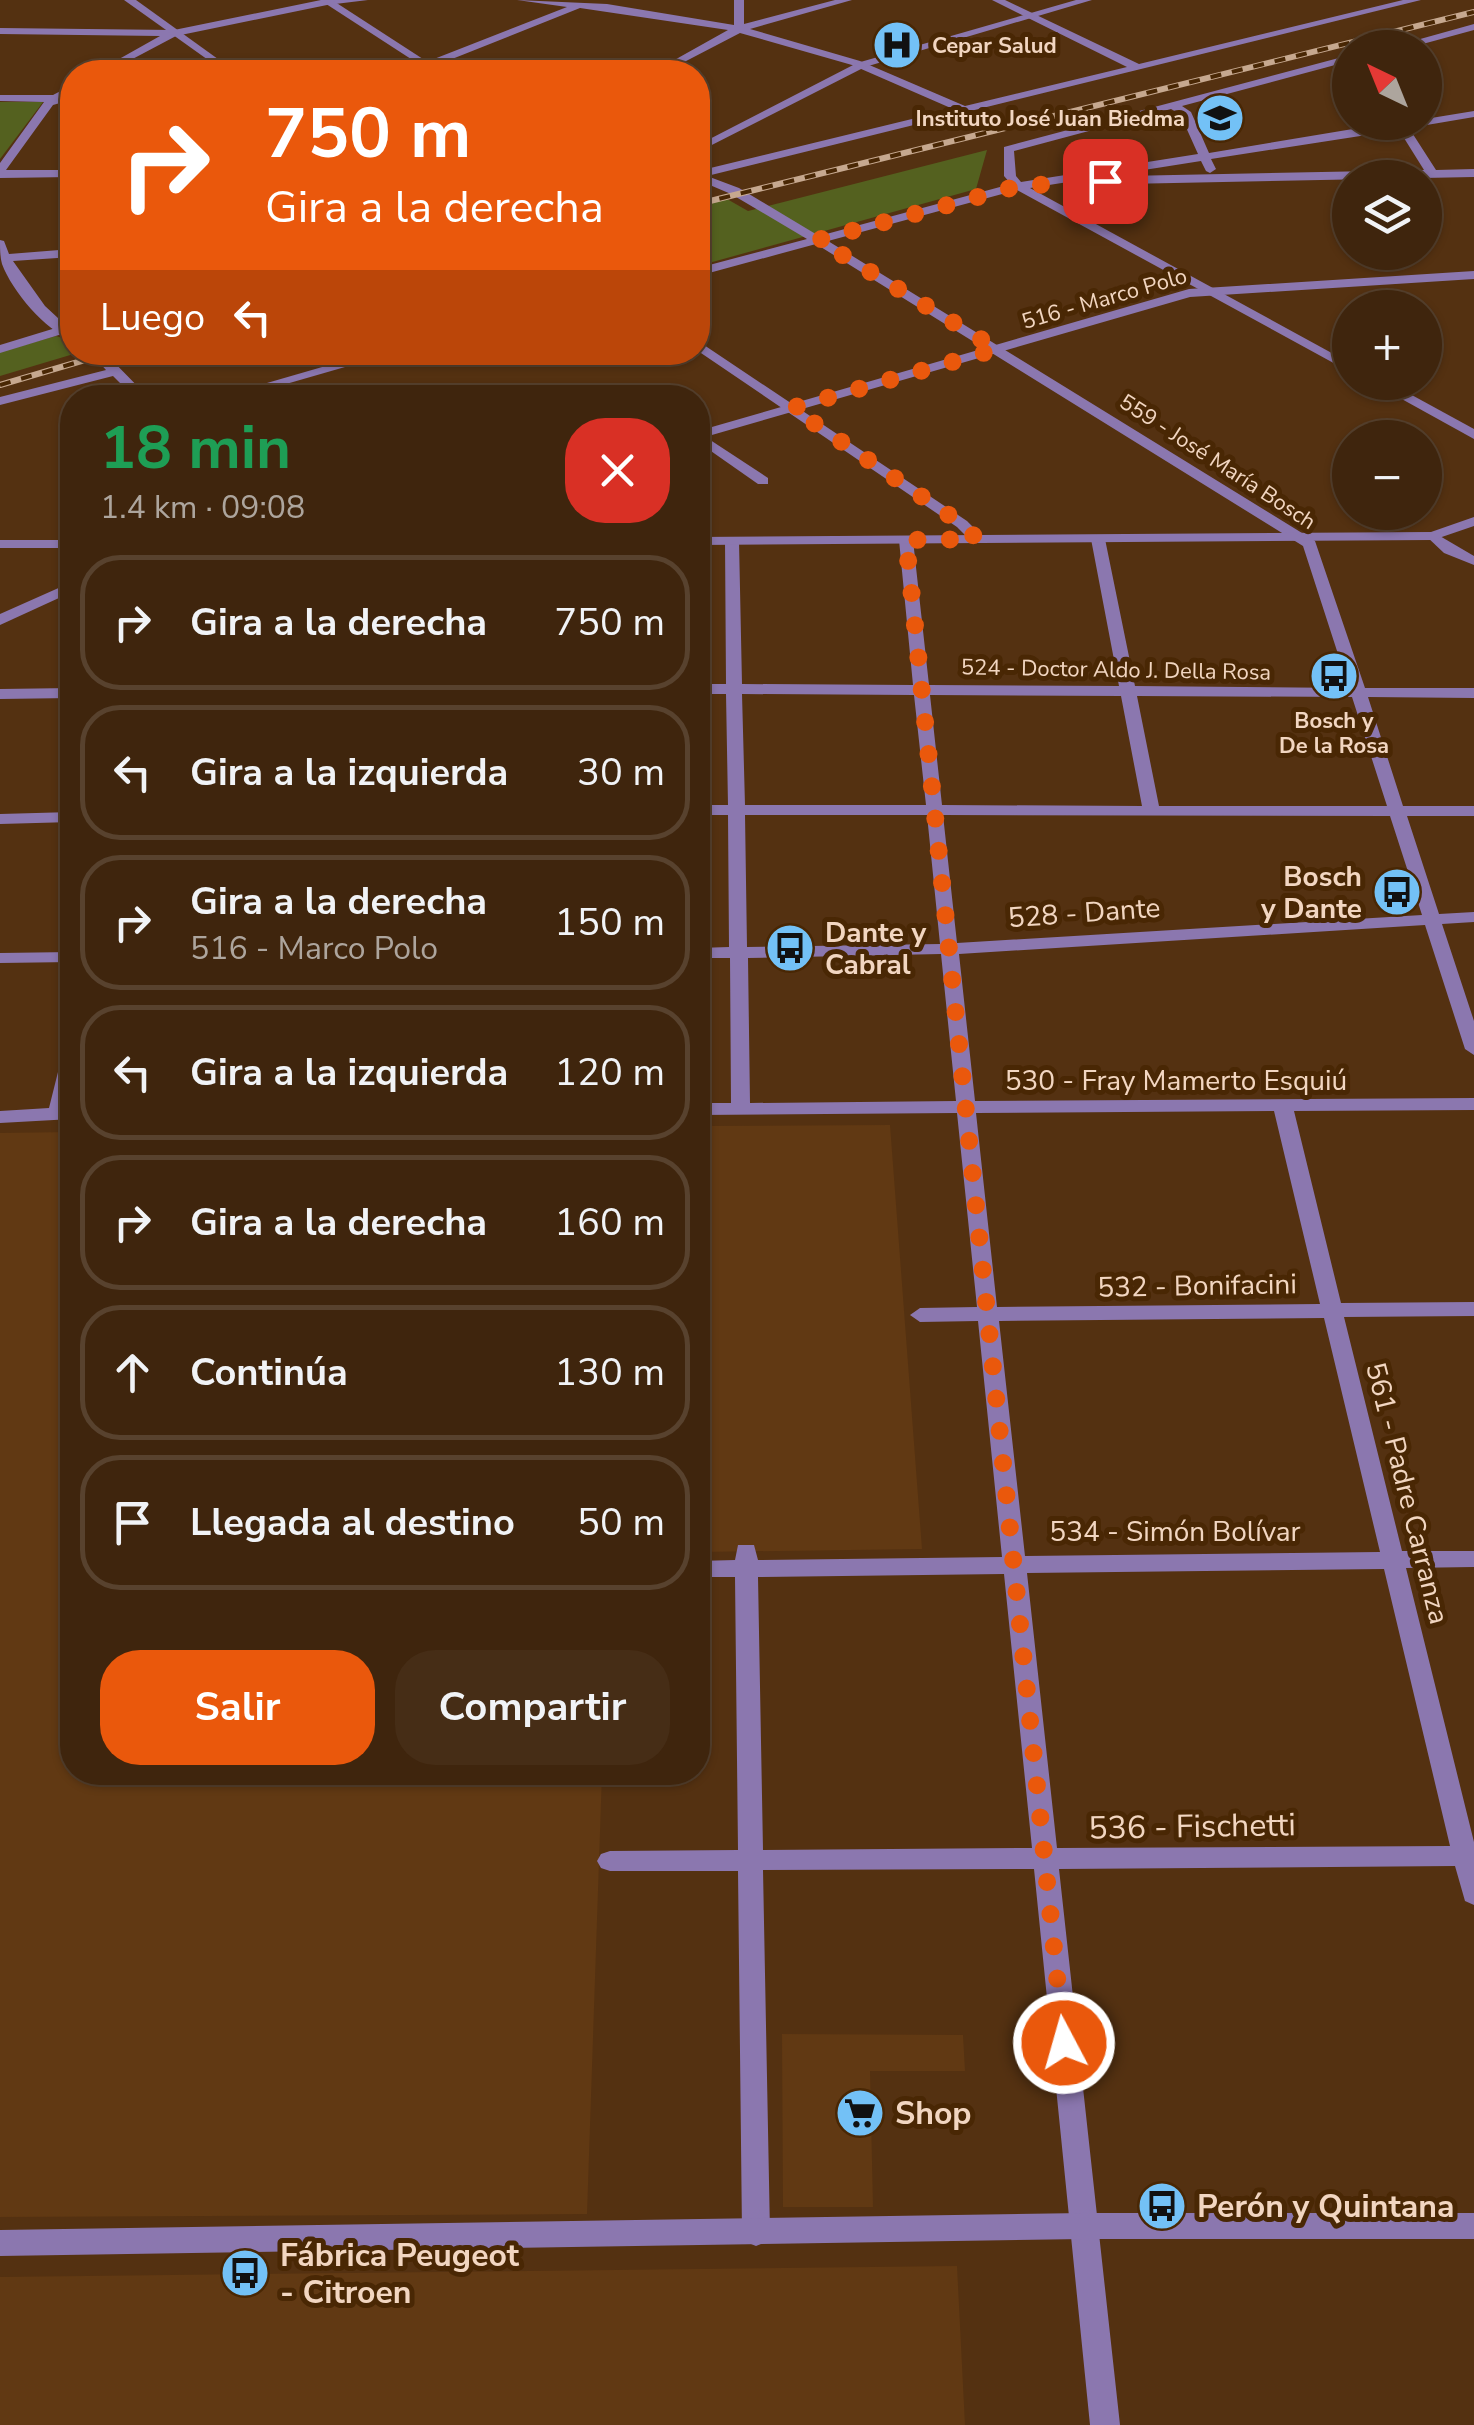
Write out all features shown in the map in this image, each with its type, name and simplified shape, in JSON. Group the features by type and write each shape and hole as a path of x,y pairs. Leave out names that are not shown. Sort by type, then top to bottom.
{"street":[{"path":"129,0 214,60"},
{"path":"0,31 174,32 326,1 363,0"},
{"path":"522,0 584,2 739,29 860,64 962,110"},
{"path":"738,0 739,29"},
{"path":"681,60 739,29 847,0"},
{"path":"997,0 1136,66"},
{"path":"710,143 860,64 1088,0"},
{"path":"1348,0 1373,10"},
{"path":"710,172 1416,0"},
{"path":"326,1 418,60"},
{"path":"439,60 584,2"},
{"path":"1442,35 1474,27"},
{"path":"123,60 174,32"},
{"path":"1332,63 1008,147 1010,176 1018,186 1332,358"},
{"path":"0,172 60,95"},
{"path":"0,98 60,99"},
{"path":"1171,104 1186,112 1214,178"},
{"path":"1442,119 1474,114"},
{"path":"710,269 1018,186 1332,136"},
{"path":"0,172 60,174"},
{"path":"1442,174 1474,173"},
{"path":"1018,186 1332,176"},
{"name":"559 - José María Bosch","path":"710,180 818,240 1304,537 1310,544 1474,1049"},
{"path":"1,253 60,253"},
{"path":"1,253 60,322"},
{"name":"516 - Marco Polo","path":"710,432 1206,290 1474,276"},
{"path":"0,348 60,333"},
{"path":"710,353 962,524 977,539"},
{"path":"110,365 130,385"},
{"path":"269,385 343,365"},
{"path":"61,385 117,371"},
{"path":"0,400 60,385"},
{"path":"1410,400 1474,435"},
{"path":"710,444 762,482"},
{"path":"710,541 1433,536 1474,521"},
{"path":"1433,536 1449,550 1474,562"},
{"path":"1098,539 1151,810"},
{"path":"906,540 1105,2425"},
{"path":"732,541 741,1109"},
{"path":"0,544 60,544"},
{"path":"0,620 60,592"},
{"name":"524 - Doctor Aldo J. Della Rosa","path":"710,689 1474,694"},
{"path":"0,694 60,693"},
{"path":"710,810 1474,811"},
{"path":"0,819 60,817"},
{"name":"528 - Dante","path":"710,953 948,949 1474,917"},
{"path":"0,958 60,958"},
{"name":"530 - Fray Mamerto Esquiú","path":"710,1109 1474,1104"},
{"name":"561 - Padre Carranza","path":"1283,1107 1470,1856 1474,1894"},
{"path":"0,1116 60,1113"},
{"name":"532 - Bonifacini","path":"920,1314 1474,1309"},
{"name":"534 - Simón Bolívar","path":"710,1567 747,1560 1474,1559"},
{"path":"747,1560 756,2233"},
{"name":"536 - Fischetti","path":"610,1861 1470,1856"},
{"path":"0,2243 1083,2226 1474,2226"}],"shaded area":[{"path":"890,1125 922,1549 710,1552 710,1126"},
{"path":"60,1132 60,1785 602,1785 587,2214 0,2217 0,1133"},
{"path":"782,2034 963,2035 965,2071 870,2071 873,2207 783,2207"},
{"path":"957,2266 965,2425 0,2425 0,2277"}],"green space":[{"path":"0,102 43,102 0,159"},
{"path":"987,150 976,189 710,263 710,204 727,199 748,211"},
{"path":"60,337 60,358 0,376 0,352"}],"railway":[{"path":"710,201 1474,12"},
{"path":"0,385 68,365"}],"place":[{"name":"Cepar Salud","path":"897,45"},
{"name":"Instituto José Juan Biedma","path":"1220,118"},
{"name":"Bosch y De la Rosa","path":"1334,676"},
{"name":"Bosch y Dante","path":"1397,892"},
{"name":"Dante y Cabral","path":"790,948"},
{"name":"Shop","path":"860,2113"},
{"name":"Perón y Quintana","path":"1162,2206"},
{"name":"Fábrica Peugeot - Citroen","path":"245,2273"}],"route":[{"path":"1064,2043 906,540 977,539 962,524 792,408 997,349 818,240 1018,186 1105,181"}]}
